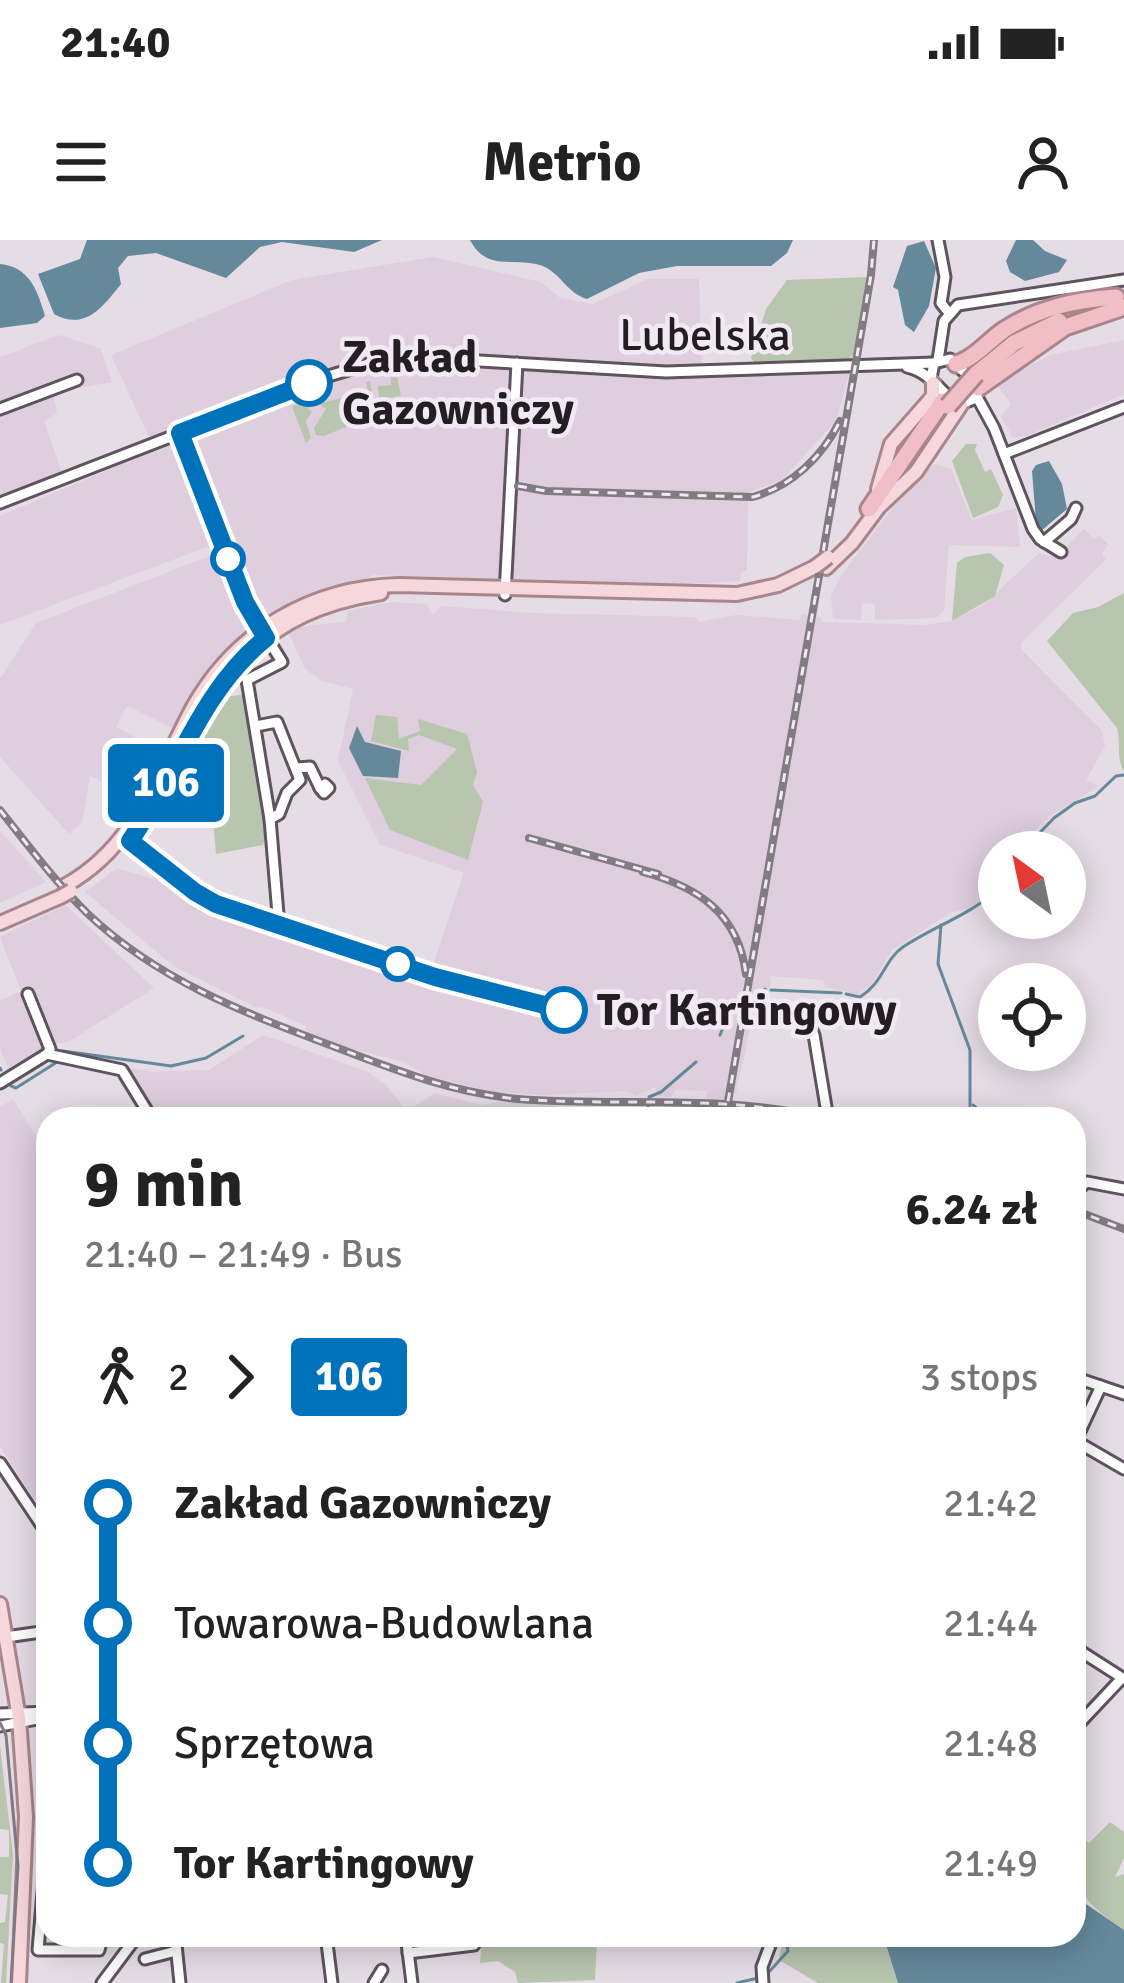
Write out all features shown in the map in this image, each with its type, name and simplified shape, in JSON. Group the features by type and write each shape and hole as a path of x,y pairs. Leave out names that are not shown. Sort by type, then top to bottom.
{"highway":[{"path":"874,508 958,382 991,350 1064,311 1122,302"}],"main road":[{"path":"0,919 63,891 126,841 215,692 264,633 308,613 400,591 737,601 775,594 852,543 874,508 891,444 933,396 932,380"},
{"path":"0,1604 27,1862 17,1983"}],"street":[{"path":"938,240 949,313"},
{"path":"1061,552 1033,529 989,420 958,382 941,331 949,313 970,301 1124,280"},
{"name":"Lubelska","path":"0,503 367,364 423,358 666,372 902,366 923,371 932,380"},
{"path":"505,591 517,364"},
{"name":"Lubelska","path":"860,365 958,382"},
{"path":"0,410 77,380"},
{"path":"932,380 958,382"},
{"path":"932,380 958,382"},
{"path":"1004,454 1124,407"},
{"path":"180,433 245,602 282,662 247,680 270,819 279,926"},
{"path":"1044,542 1071,519 1076,508"},
{"path":"256,726 277,722 297,768 299,785 290,790 279,814 270,819"},
{"path":"297,768 310,767 320,788"},
{"path":"126,841 216,904 435,977 575,1012"},
{"path":"0,1083 50,1049 28,994"},
{"path":"807,1020 814,1035 826,1107"},
{"path":"47,1054 122,1070 145,1107"},
{"path":"1086,1183 1124,1190"},
{"path":"1086,1381 1124,1394"},
{"path":"1086,1418 1101,1386"},
{"path":"1086,1448 1124,1468"},
{"path":"0,1462 36,1517"},
{"path":"3,1631 36,1631"},
{"path":"1086,1655 1123,1679 1086,1710"},
{"path":"38,1947 100,1947"},
{"path":"102,1983 130,1947"},
{"path":"176,1947 180,1983"},
{"path":"328,1947 332,1983"},
{"path":"407,1947 412,1983"},
{"path":"408,1953 458,1947"},
{"path":"763,1983 762,1967 770,1947"},
{"path":"145,1959 176,1952"},
{"path":"374,1983 382,1970"}],"shaded area":[{"path":"433,257 541,282 560,298 593,304 648,279 699,279 702,372 850,370 836,421 783,479 748,493 747,570 741,572 740,581 683,584 374,575 266,620 187,424 149,437 111,355 292,280"},
{"path":"59,335 101,349 112,382 53,393 57,413 44,422 63,475 0,499 0,357"},
{"path":"1124,340 1124,394 1013,438 1001,416 1011,404 996,384 1050,355"},
{"path":"171,443 215,544 0,625 0,516"},
{"path":"935,464 951,469 972,520 1016,508 1020,547 949,545 944,610 936,618 875,620 875,604 862,603 861,620 833,619 831,596 842,574 904,493"},
{"path":"1084,529 1094,539 1099,535 1108,544 1102,555 1106,559 1021,643 1021,649 1102,731 1105,746 1086,780 1099,786 1034,831 978,831 978,902 952,912 892,950 864,990 857,994 825,987 823,980 770,976 767,991 757,997 730,1107 705,1107 707,1091 675,1090 671,1097 659,1096 655,1087 635,1096 627,1091 545,1095 494,1092 427,1076 404,1062 305,1033 306,1026 257,1008 172,965 85,892 117,868 153,879 157,872 188,891 190,902 430,986 573,1019 586,1000 568,989 550,997 432,968 464,873 380,845 338,761 353,689 322,681 305,669 289,634 303,626 346,622 347,611 391,602 427,604 433,615 441,606 696,617 699,622 736,615 800,620 802,614 821,617 822,622 926,625 952,621 983,605 1039,553 1056,557"},
{"path":"220,552 251,628 211,667 177,730 127,706 116,727 146,743 121,791 90,776 82,822 69,834 0,757 0,679 36,623"},
{"path":"0,831 46,882 0,903"},
{"path":"65,905 154,988 68,1042 51,1044 8,1068 0,1048 0,1001 21,991 0,937"},
{"path":"263,1035 366,1071 385,1084 404,1107 149,1107 130,1076 132,1068 209,1070"},
{"path":"435,1093 482,1105 502,1101 562,1107 413,1107"},
{"path":"13,1099 36,1136 36,1501 0,1447 0,1107"}],"green space":[{"path":"868,277 856,352 848,360 757,366 751,358 766,309 787,280"},
{"path":"397,377 401,396 385,402 389,406 402,398 401,404 324,436 316,435 314,428 326,409 316,407 315,400 308,409 312,412 306,421 311,438 306,443 292,406 323,397 325,402 368,392 366,382 370,381 373,399 379,398 378,386 391,385 391,378"},
{"path":"966,444 977,444 985,472 991,469 1003,495 998,507 973,518 952,461"},
{"path":"990,553 1004,565 995,596 952,621 957,563"},
{"path":"1124,593 1124,771 1117,728 1047,641 1073,613"},
{"path":"246,694 268,830 263,845 216,854 209,774 194,765 192,758 226,697"},
{"path":"376,715 397,717 399,739 420,731 418,719 467,734 477,772 473,785 483,802 468,860 390,830 365,778 421,785 457,749 419,735 408,739 409,751 371,741"},
{"path":"0,1746 13,1854 6,1983 1,1983 4,1944 0,1943 0,1923 5,1922 8,1895 0,1894 0,1857 9,1857 9,1830 0,1829"},
{"path":"1110,1822 1124,1832 1124,1858 1115,1877 1124,1874 1124,1930 1086,1897 1086,1841 1089,1843"},
{"path":"481,1947 597,1947 595,1980 518,1983 515,1972 498,1961 480,1963"},
{"path":"781,1947 887,1947 898,1983 818,1983 779,1960"}],"water":[{"path":"87,240 382,240 354,252 282,242 260,247 226,278 156,253 128,256 118,268 121,284 100,309 84,318 65,319 54,314 38,274 80,259"},
{"path":"470,240 793,240 787,253 771,266 677,266 639,273 587,299 547,268 492,260"},
{"path":"1016,240 1033,240 1067,260 1059,272 1025,281 1010,272 1006,261"},
{"path":"924,241 936,268 929,306 914,332 905,325 898,290 893,287 907,246"},
{"path":"0,264 18,270 30,281 45,316 37,323 0,328"},
{"path":"1049,461 1062,484 1067,509 1041,531 1032,471"},
{"path":"357,726 365,742 401,751 398,778 363,776 349,748"},
{"path":"1086,1904 1124,1930 1124,1983 898,1983 887,1947 1086,1947"}],"waterway":[{"path":"1041,831 1075,803 1095,796 1116,776 1124,775"},
{"path":"846,994 860,997 903,947 978,905"},
{"path":"941,925 938,964 970,1050 970,1107"},
{"path":"756,994 765,989"},
{"path":"771,990 841,993"},
{"path":"720,1035 734,1001"},
{"path":"63,1051 171,1066 206,1058 243,1036"},
{"path":"11,1086 16,1088 57,1062"},
{"path":"649,1097 696,1062"},
{"path":"768,1973 787,1947"},
{"path":"737,1983 758,1978"}],"tram line":[{"path":"0,1723 6,1735 18,1866 11,1983"}],"railway":[{"path":"727,1107 874,240"},
{"path":"518,486 546,491 753,497 781,486 804,468 840,421"},
{"path":"0,810 76,902 115,938 174,977 301,1034 447,1086 494,1096 758,1107"},
{"path":"529,838 658,874"},
{"path":"643,872 681,886 712,906 734,934 746,974"},
{"path":"1086,1215 1124,1229"}],"bus line":[{"name":"106","path":"309,383 180,433 245,602 266,638 215,692 130,841 216,904 435,977 564,1010"}],"place":[{"name":"Zakład Gazowniczy","path":"309,383"},
{"name":"Tor Kartingowy","path":"564,1010"}]}
